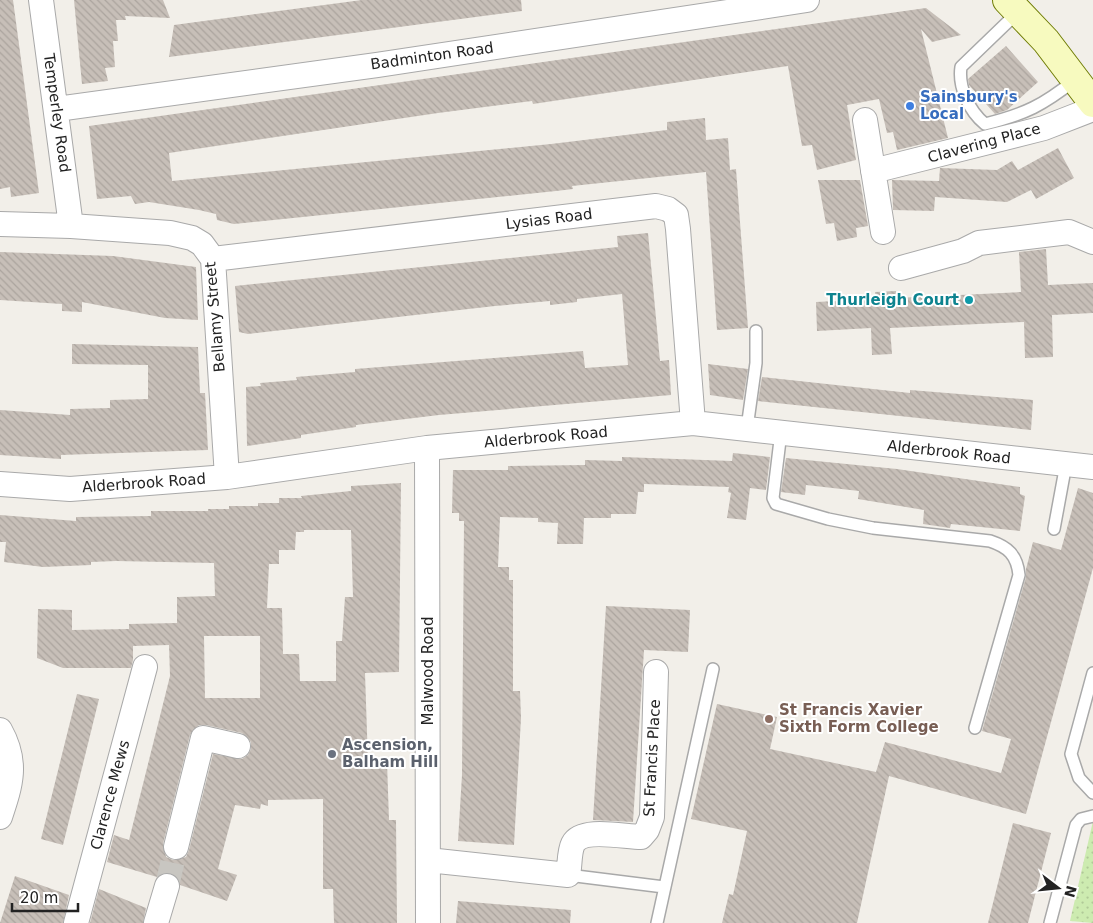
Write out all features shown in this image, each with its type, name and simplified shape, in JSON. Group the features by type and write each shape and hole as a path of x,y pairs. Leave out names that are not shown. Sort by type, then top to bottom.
{"main road":[{"path":"1012,6 1087,92"}],"street":[{"name":"Temperley Road","path":"41,0 57,109 71,226"},
{"name":"Badminton Road","path":"57,109 377,64 806,0"},
{"name":"Clavering Place","path":"873,171 1044,128 1087,92"},
{"path":"865,120 883,232"},
{"name":"Lysias Road","path":"213,259 656,206 668,209 676,215 678,229 692,422"},
{"name":"Bellamy Street","path":"0,224 71,226 170,233 192,238 202,244 213,259 227,477"},
{"path":"901,268 962,251 979,242 1069,232 1093,242"},
{"name":"Alderbrook Road","path":"0,484 70,489 227,477 427,448 692,422 1093,467"},
{"name":"Malwood Road","path":"427,448 428,923"},
{"name":"Clarence Mews","path":"76,923 145,667"},
{"name":"St Francis Place","path":"568,875 572,846 582,836 601,834 640,837 647,830 652,816 656,672"},
{"path":"0,730 9,752 11,782 0,817"},
{"path":"176,847 203,738 238,746"},
{"path":"428,860 568,875"},
{"path":"156,923 167,886"}],"lane":[{"path":"1012,6 961,66 959,78 964,93 979,118 985,124 1030,110 1046,102 1087,92"},
{"path":"747,428 756,363 756,331"},
{"path":"781,432 773,498 776,504 828,519 873,528 990,541 1003,545 1013,554 1018,563 1019,575 975,728"},
{"path":"1054,529 1066,464"},
{"path":"657,923 713,669"},
{"path":"1093,673 1071,754 1079,778 1093,793"},
{"path":"1050,923 1076,825 1081,819 1093,816"},
{"path":"568,875 664,887"}],"green space":[{"path":"1093,821 1093,923 1070,921"}],"building":[{"path":"0,0 13,0 39,193 11,197 10,187 0,189"},
{"path":"74,0 163,0 170,18 125,16 126,20 116,20 118,41 113,41 115,67 105,68 108,81 82,84"},
{"path":"362,0 521,0 522,11 169,57 174,25"},
{"path":"926,8 961,35 932,42 921,29 948,138 897,150 893,132 887,133 879,99 847,105 856,160 817,170 812,145 802,146 788,66 533,104 532,101 438,113 169,153 172,181 551,144 667,130 667,122 705,118 706,140 728,138 730,170 736,169 748,328 717,330 706,172 572,186 573,189 556,191 234,224 217,220 216,214 199,210 149,202 135,204 131,196 97,199 89,126"},
{"path":"1006,46 1038,82 1007,110 995,114 969,85 968,79"},
{"path":"1058,148 1074,178 1036,199 1031,190 1007,202 935,197 934,211 893,210 892,180 939,181 940,168 997,170 1012,161 1018,170"},
{"path":"818,180 860,180 868,226 856,228 857,237 837,241 834,223 826,224"},
{"path":"648,233 660,361 669,360 671,395 439,415 356,425 356,427 301,435 301,438 247,446 246,387 261,386 260,383 297,380 296,377 355,372 355,369 583,351 585,368 628,365 622,294 577,299 577,302 550,305 550,301 495,306 248,334 239,332 235,286 618,247 617,236"},
{"name":"Thurleigh Court","path":"1046,249 1048,285 1093,283 1093,313 1052,315 1053,357 1025,358 1024,322 890,328 892,354 872,355 871,328 817,331 816,302 876,299 875,292 896,291 896,298 1021,292 1019,252"},
{"path":"0,252 113,256 196,267 198,320 165,318 82,302 82,312 62,311 62,304 0,300"},
{"path":"72,344 198,347 200,393 205,393 208,450 61,455 61,459 0,455 0,410 70,415 70,409 110,408 110,400 148,399 148,365 72,364"},
{"path":"708,364 748,369 743,400 710,395"},
{"path":"762,377 910,393 910,390 1033,400 1031,430 758,401"},
{"path":"733,453 770,457 766,490 750,488 746,520 727,518 731,493 728,492 729,487 644,484 644,492 638,492 636,514 611,514 611,518 584,518 583,544 557,544 558,523 538,522 538,518 500,517 498,567 509,567 509,580 513,580 513,691 520,691 521,718 514,845 458,841 462,775 464,521 459,521 459,513 452,513 453,470 508,470 508,466 585,465 585,460 622,461 622,457 732,461"},
{"path":"786,458 897,469 1020,487 1020,494 1025,496 1020,531 951,524 950,528 923,524 924,510 858,499 859,491 806,485 805,495 781,492"},
{"path":"401,483 399,672 365,673 368,762 387,762 389,820 396,820 397,923 334,923 333,889 323,889 323,799 268,800 268,806 261,804 260,809 235,805 218,869 237,875 227,901 180,885 177,877 171,873 163,873 157,877 107,862 114,835 129,840 170,676 169,645 133,646 131,668 63,668 37,658 38,609 72,610 72,630 129,629 129,624 177,623 177,597 215,596 214,563 116,561 91,562 91,565 43,567 4,562 6,542 0,542 0,515 76,521 76,517 151,516 151,511 208,511 208,509 229,509 229,506 258,506 258,503 279,503 279,498 302,498 301,496 351,491 351,486","holes":["304,530 351,530 353,597 345,597 342,641 336,641 336,681 300,681 299,654 283,654 282,608 267,608 269,564 279,564 279,550 295,550 296,532 304,532","204,636 260,636 260,698 205,698","199,725 242,733 251,742 251,749 248,755 242,759 213,754 189,850 186,857 173,860 166,857 163,844 190,735"]},
{"path":"1078,488 1093,493 1093,568 1026,814 889,776 857,923 722,923 729,894 733,895 747,831 691,819 717,704 777,717 770,749 876,772 885,742 1001,773 1011,739 982,731 1026,577 1026,569 1033,542 1061,550"},
{"path":"606,606 690,610 688,652 644,650 633,822 593,820"},
{"path":"77,694 99,699 63,845 41,839"},
{"path":"1013,823 1051,833 1028,923 988,923"},
{"path":"15,876 69,895 63,923 0,923"},
{"path":"99,889 146,908 143,923 90,923"},
{"path":"458,901 571,910 570,923 456,923"}],"tunnel":[{"path":"167,886 176,847"}],"place":[{"name":"Sainsbury's Local","path":"910,106"},
{"name":"Thurleigh Court","path":"969,300"},
{"name":"St Francis Xavier Sixth Form College","path":"769,719"},
{"name":"Ascension, Balham Hill","path":"332,754"}]}
